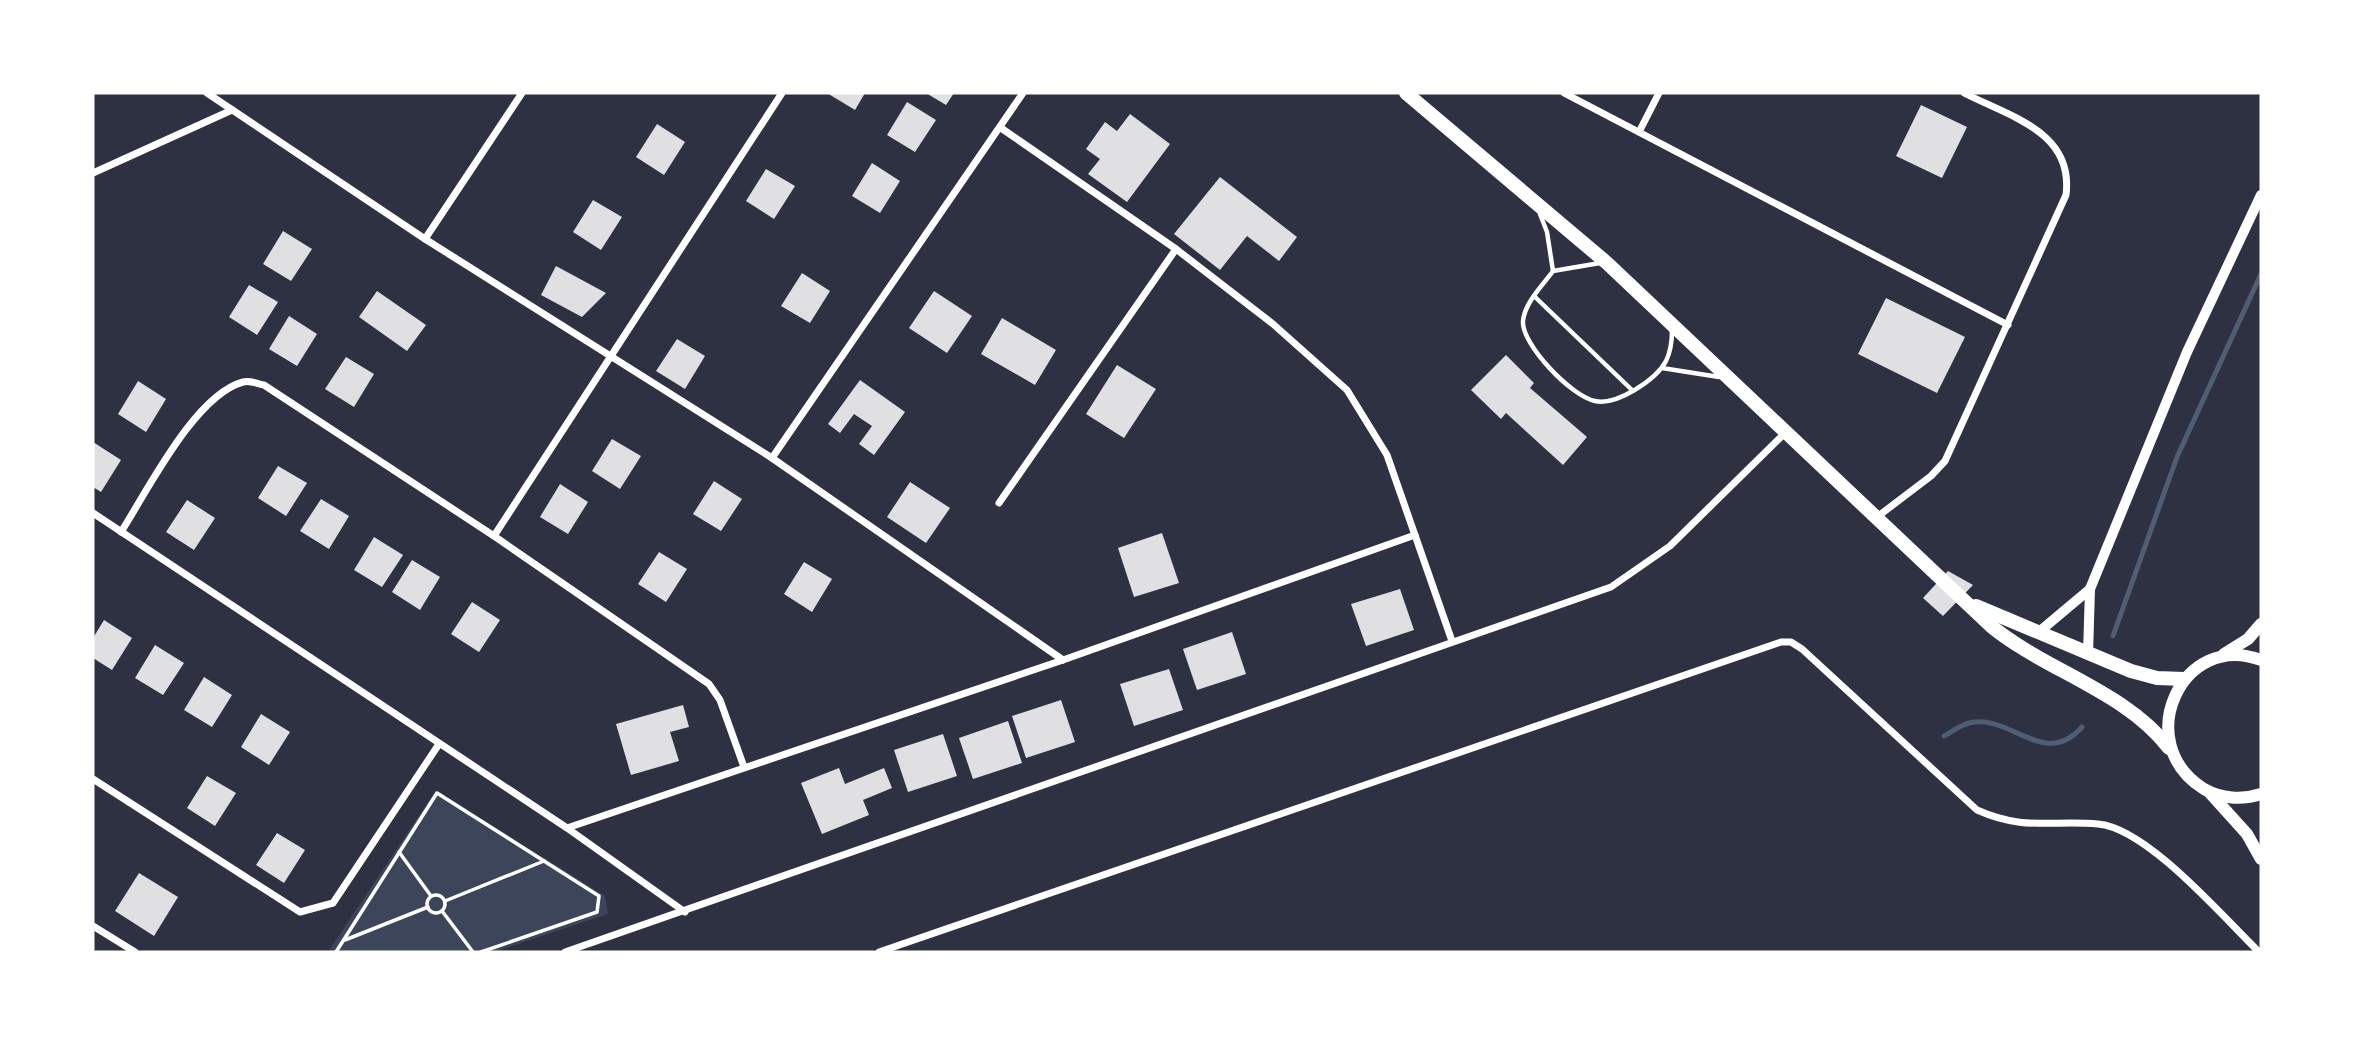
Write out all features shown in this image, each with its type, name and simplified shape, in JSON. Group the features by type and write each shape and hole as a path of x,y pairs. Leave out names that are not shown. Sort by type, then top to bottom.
{"main road":[{"path":"1406,93 1607,263 1788,430 1991,626 2028,653 2132,712 2158,733 2178,766 2192,782 2210,793 2247,834 2261,859"},
{"path":"1971,605 2144,675 2184,680"},
{"path":"2217,659 2248,639 2261,624"},
{"path":"2028,653 2040,631"},
{"path":"2169,748 2166,723 2172,700 2184,680 2204,664 2217,659 2237,655 2261,660"},
{"path":"2210,793 2230,798 2261,794"}],"street":[{"path":"208,93 425,239 611,359 772,458 1063,660"},
{"path":"425,239 522,93"},
{"path":"494,536 782,93"},
{"path":"772,458 1023,93"},
{"path":"1564,93 2008,325"},
{"path":"1639,132 1659,93"},
{"path":"1877,517 1931,476 1944,461 2066,195 2068,178 2060,152 2043,134 1964,93"},
{"path":"93,173 232,110"},
{"path":"1001,128 1176,249 1273,324 1347,390 1387,454 1452,641"},
{"path":"2088,654 2090,590 2187,352 2261,195"},
{"path":"999,503 1176,249"},
{"path":"121,532 197,414 220,392 246,381 272,390 494,536 709,684 720,700 744,767"},
{"path":"565,952 1611,587 1641,569 1670,546 1788,430"},
{"path":"93,513 567,828 685,912"},
{"path":"567,828 1063,660 1415,536"},
{"path":"2040,631 2090,590"},
{"path":"879,952 1781,642 1791,642 1802,649 1977,810 2020,824 2098,824 2126,832 2158,855 2259,952"},
{"path":"93,779 300,912 333,902 439,744"},
{"path":"93,926 135,952"}],"lane":[{"path":"1532,197 1547,232 1553,271"},
{"path":"1607,263 1580,264 1553,271 1534,296 1525,312 1524,331 1532,348 1541,358 1588,399 1612,401 1633,390 1661,368 1672,341 1670,322"},
{"path":"1534,296 1633,390"},
{"path":"1661,368 1731,380"}],"path":[{"path":"336,952 437,793 599,896 597,912 481,952"},
{"path":"399,852 431,896"},
{"path":"445,901 544,861"},
{"path":"431,896 439,895 445,901"},
{"path":"428,907 431,896"},
{"path":"442,911 445,901"},
{"path":"343,940 428,907"},
{"path":"428,907 432,912 442,911"},
{"path":"442,911 473,952"}],"shaded area":[{"path":"436,790 605,896 608,914 494,952 328,952"}],"building":[{"path":"827,93 865,93 855,110"},
{"path":"926,93 954,93 946,105"},
{"path":"907,102 936,120 915,152 887,135"},
{"path":"1921,105 1967,127 1942,178 1896,156"},
{"path":"1130,114 1170,144 1127,202 1088,174 1100,159 1086,149 1105,122 1117,131"},
{"path":"657,124 685,142 664,175 636,157"},
{"path":"872,163 900,181 880,213 852,196"},
{"path":"766,169 795,186 774,219 746,201"},
{"path":"1220,177 1297,237 1279,261 1247,236 1220,270 1174,234"},
{"path":"593,200 622,217 601,250 573,232"},
{"path":"283,231 312,249 291,281 263,264"},
{"path":"556,266 606,293 582,317 541,295"},
{"path":"802,273 830,291 810,323 781,306"},
{"path":"249,285 278,302 257,335 229,317"},
{"path":"377,291 426,325 407,351 359,317"},
{"path":"934,291 972,316 947,353 909,328"},
{"path":"1886,298 1965,337 1937,393 1858,354"},
{"path":"289,316 317,334 297,366 269,349"},
{"path":"1002,318 1056,350 1035,385 981,354"},
{"path":"677,339 705,356 685,389 656,371"},
{"path":"1506,355 1534,383 1530,388 1587,437 1563,465 1506,413 1501,419 1471,390"},
{"path":"346,357 374,374 354,407 325,389"},
{"path":"1117,365 1156,389 1124,438 1086,414"},
{"path":"860,380 905,412 874,455 859,444 872,426 854,414 840,433 828,424"},
{"path":"138,381 166,399 146,432 118,414"},
{"path":"612,439 641,456 620,489 592,471"},
{"path":"93,442 121,460 101,492 93,487"},
{"path":"278,466 307,483 286,516 258,498"},
{"path":"714,481 742,499 721,531 693,514"},
{"path":"910,482 950,508 926,543 887,517"},
{"path":"560,484 588,502 568,534 540,517"},
{"path":"321,499 349,516 329,549 300,531"},
{"path":"187,500 215,518 194,550 166,532"},
{"path":"1162,533 1179,583 1134,597 1118,548"},
{"path":"374,537 403,555 382,587 354,570"},
{"path":"659,552 687,569 666,602 638,584"},
{"path":"412,560 440,577 420,610 392,592"},
{"path":"804,562 832,579 812,612 784,594"},
{"path":"1948,571 1973,585 1943,616 1923,598"},
{"path":"1400,589 1414,630 1366,646 1351,604"},
{"path":"472,602 500,620 479,652 451,634"},
{"path":"104,620 132,638 112,670 93,658 93,638"},
{"path":"1232,632 1246,674 1197,690 1183,649"},
{"path":"155,645 184,663 163,695 135,678"},
{"path":"1169,669 1183,710 1134,726 1120,684"},
{"path":"204,677 232,695 212,727 184,710"},
{"path":"1061,700 1075,742 1026,758 1012,716"},
{"path":"683,705 689,727 670,732 679,761 631,775 616,724"},
{"path":"261,714 290,732 269,765 241,747"},
{"path":"1008,721 1022,763 973,779 959,738"},
{"path":"943,734 957,776 908,792 894,750"},
{"path":"839,768 845,784 884,768 892,788 863,800 869,815 822,834 801,783"},
{"path":"207,776 236,793 215,826 187,808"},
{"path":"277,833 305,850 284,883 256,865"},
{"path":"139,873 178,897 154,936 115,911"}],"waterway":[{"path":"2113,636 2177,457 2261,274"},
{"path":"1944,736 1966,724 1984,722 1999,725 2041,742 2054,743 2068,739 2082,727"}]}
